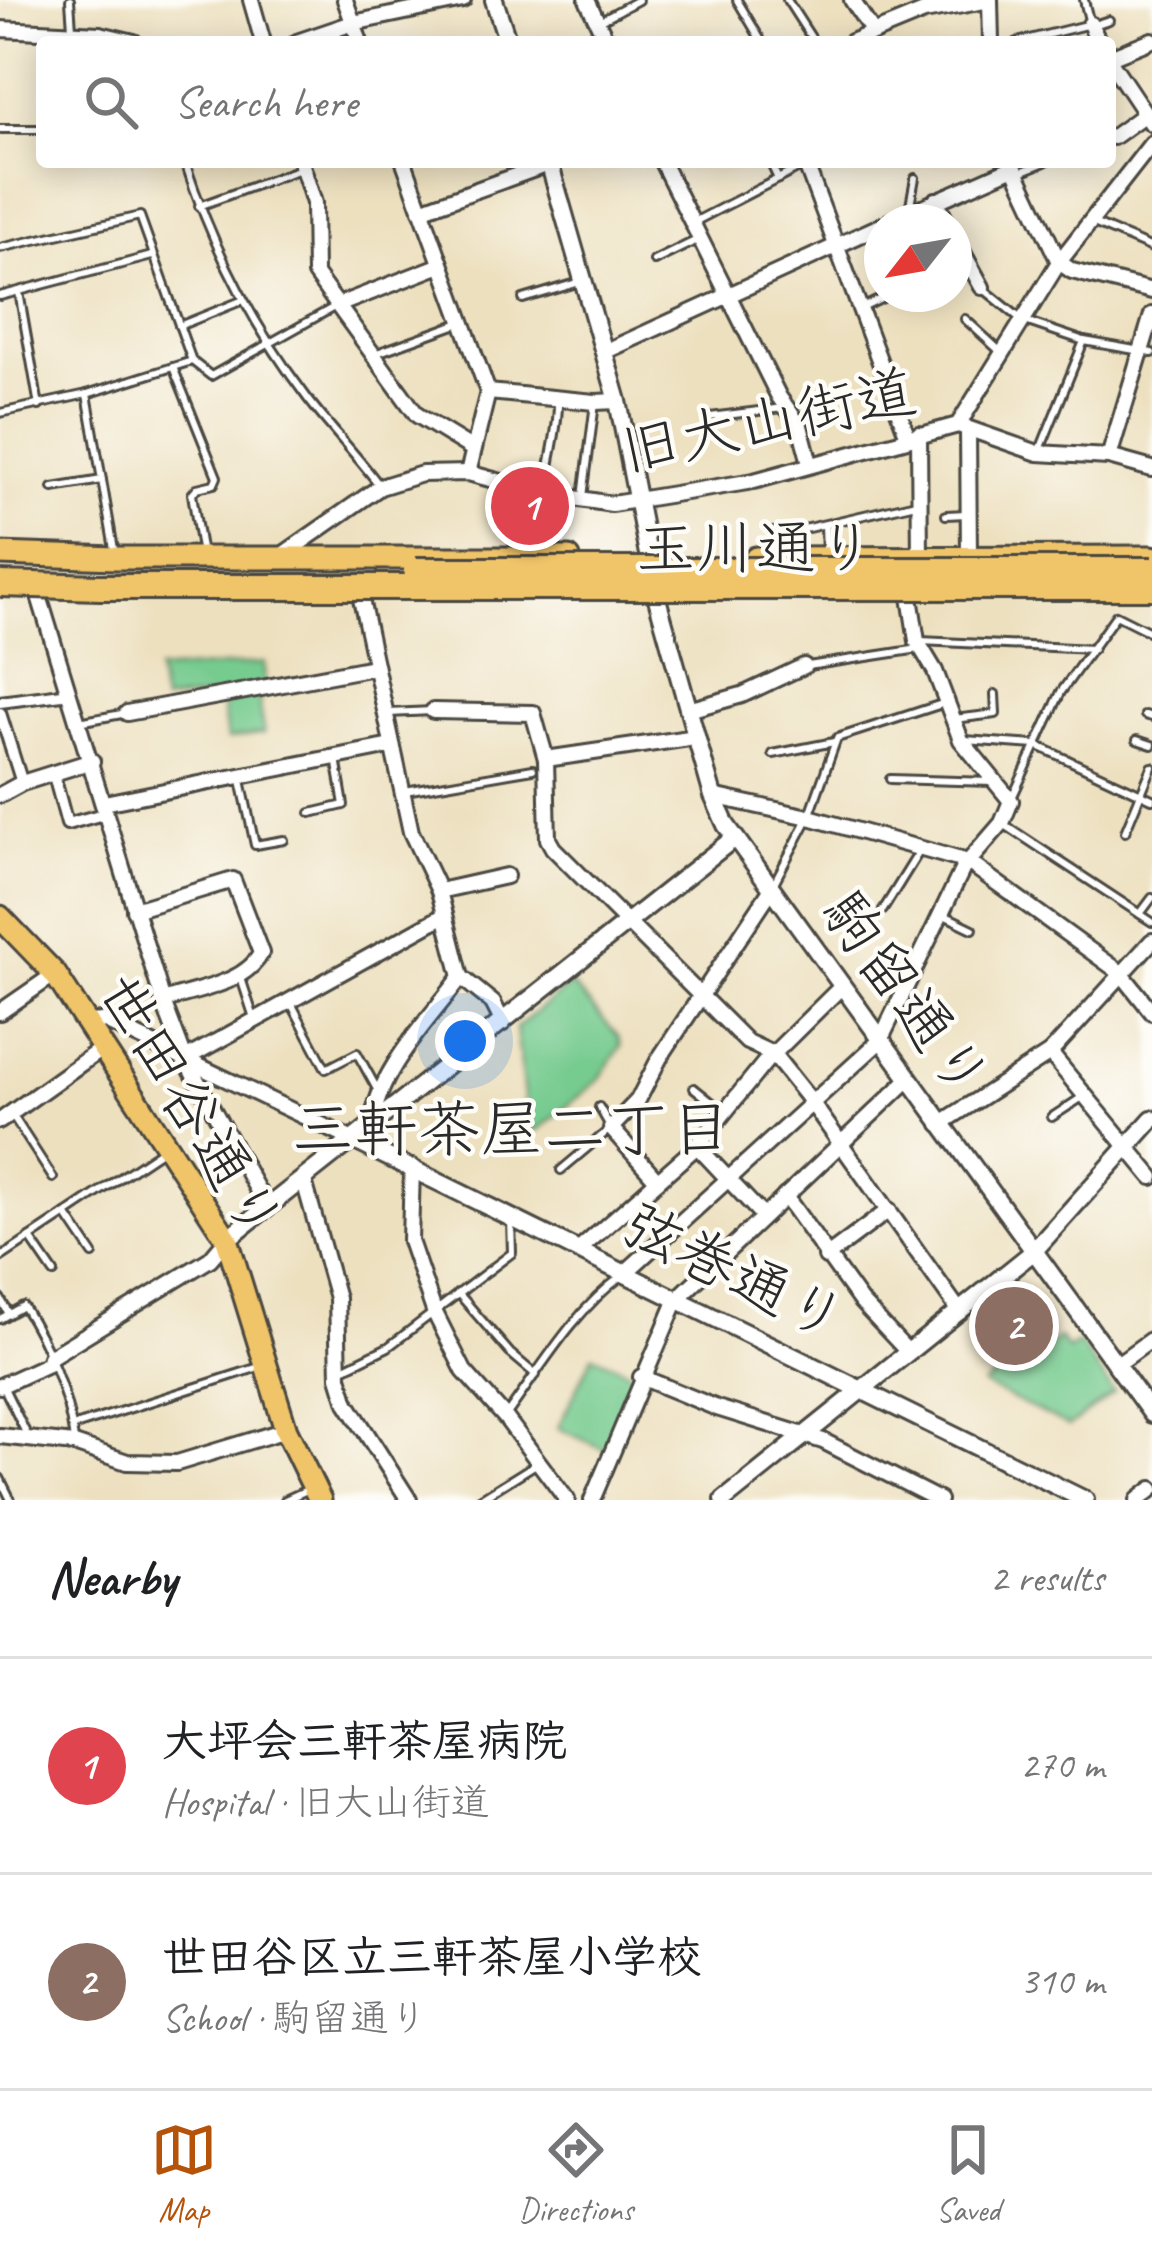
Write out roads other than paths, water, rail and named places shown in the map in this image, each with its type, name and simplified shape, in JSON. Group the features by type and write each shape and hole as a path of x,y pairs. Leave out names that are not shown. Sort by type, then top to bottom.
{"highway":[{"path":"0,568 1152,570"},
{"path":"0,584 1152,591"}],"main road":[{"name":"玉川通り","path":"0,554 649,560 1152,556"},
{"name":"玉川通り","path":"0,594 360,594 488,599 1152,591"},
{"name":"世田谷通り","path":"0,917 56,974 227,1239 286,1430 317,1494"}],"street":[{"path":"251,0 260,36"},
{"path":"345,0 358,36"},
{"path":"315,36 463,0"},
{"path":"494,0 506,36"},
{"path":"587,0 604,36"},
{"path":"852,0 872,31"},
{"path":"862,36 921,6 990,0 991,36"},
{"path":"0,29 108,36"},
{"path":"1116,56 1152,40"},
{"path":"1116,81 1149,119 1116,136"},
{"path":"969,556 963,427 1059,262 1152,143"},
{"path":"303,168 314,202 315,274 417,416 471,448"},
{"path":"406,168 488,392 468,472"},
{"path":"421,210 535,168"},
{"name":"駒留通り","path":"553,168 618,401 656,595 713,796 733,839 1152,1414"},
{"path":"671,168 700,238 800,427 810,464"},
{"path":"625,1274 880,1041 968,862 1002,824 1011,801 962,740 935,670 918,645 910,597 922,556 914,435 860,309 809,168"},
{"path":"928,204 1014,168 1059,262 1072,271 1152,290"},
{"path":"936,200 938,204"},
{"path":"604,352 864,233"},
{"path":"338,305 441,265"},
{"path":"972,275 982,287"},
{"path":"1109,457 1147,352 1152,316"},
{"path":"488,392 618,401"},
{"name":"旧大山街道","path":"280,556 380,487 422,474 468,472 583,501 639,501 754,482 914,435 963,427 1038,453 1109,457 1152,469"},
{"path":"360,594 411,832 439,890 460,976 493,1003 503,1023"},
{"path":"39,596 134,910 185,1059 268,1209"},
{"path":"688,710 742,695 804,666"},
{"path":"127,712 374,667"},
{"path":"0,702 70,693"},
{"path":"433,711 533,713 548,839 747,1042 773,1054 844,1144 959,1312"},
{"path":"0,713 22,783"},
{"path":"540,764 696,737"},
{"path":"53,772 67,824 106,808 391,746"},
{"path":"0,795 92,760"},
{"path":"713,796 809,817 968,862 1121,973 1152,1012"},
{"path":"1,1385 48,1364 50,1357 210,1258 227,1239 733,839"},
{"path":"439,890 506,876"},
{"path":"134,910 233,880 261,953 255,966 240,974 164,1001"},
{"path":"657,1180 611,1128 638,1100 659,1059 771,890"},
{"path":"185,1059 445,915"},
{"path":"940,1124 1050,1053 1152,941"},
{"path":"0,1012 56,974"},
{"path":"373,1125 374,1104 396,1065 460,976"},
{"path":"579,1250 697,1146 773,1054 841,987"},
{"path":"88,1022 102,1019 352,1140"},
{"path":"6,1117 104,1047"},
{"path":"1050,1053 1152,1177"},
{"path":"592,1500 677,1299 908,1080"},
{"path":"724,1500 1033,1252 1152,1119"},
{"name":"弦巻通り","path":"352,1140 1084,1500"},
{"path":"697,1146 763,1216"},
{"path":"412,1167 410,1241 434,1311 464,1371 567,1500"},
{"path":"304,1180 337,1298 339,1370 347,1403 409,1500"},
{"path":"785,1196 826,1257 908,1352"},
{"path":"826,1257 889,1210"},
{"path":"1116,1365 1152,1340"},
{"path":"641,1377 717,1408 806,1435 940,1500"},
{"path":"0,1436 74,1444 127,1462 178,1463 286,1430"},
{"path":"1138,1500 1152,1489"}],"lane":[{"path":"70,0 72,33"},
{"path":"598,22 638,0"},
{"path":"737,0 758,36"},
{"path":"787,0 810,36"},
{"path":"1084,0 1095,35 1109,20"},
{"path":"891,24 896,36"},
{"path":"0,129 36,129"},
{"path":"186,168 242,301 308,399 380,487"},
{"path":"199,206 294,168"},
{"path":"773,168 778,179"},
{"path":"693,223 798,168"},
{"path":"910,204 915,178"},
{"path":"0,248 140,216 192,361 211,376 338,305"},
{"path":"1089,221 1152,248"},
{"path":"654,262 700,238"},
{"path":"0,296 152,256"},
{"path":"523,298 584,281"},
{"path":"982,287 1022,320 1084,341 1147,352"},
{"path":"19,292 38,406"},
{"path":"179,326 242,301"},
{"path":"860,309 864,307"},
{"path":"965,319 1002,353"},
{"path":"373,354 462,322"},
{"path":"1038,453 1084,341"},
{"path":"0,413 87,394 192,361"},
{"path":"172,367 217,477 214,484 192,494 202,558"},
{"path":"87,394 116,558"},
{"path":"544,494 550,447 558,429 559,399"},
{"path":"583,501 595,403"},
{"path":"710,417 787,407"},
{"path":"52,488 102,480"},
{"path":"773,532 921,502"},
{"path":"946,515 969,514"},
{"path":"825,524 826,557"},
{"path":"1011,801 1061,692 1116,615 1152,633"},
{"path":"804,666 918,645 1093,649"},
{"path":"954,719 997,714 995,694"},
{"path":"771,890 809,817 837,738 948,702"},
{"path":"384,713 433,711"},
{"path":"79,722 127,712"},
{"path":"962,740 1036,746 1152,799"},
{"path":"1137,740 1152,745"},
{"path":"772,754 836,742"},
{"path":"311,813 344,805 336,758"},
{"path":"401,791 540,764"},
{"path":"1125,832 1152,767"},
{"path":"241,776 255,845 284,840"},
{"path":"890,778 996,782"},
{"path":"1002,824 1152,922"},
{"path":"883,910 920,851"},
{"path":"1140,914 1152,898"},
{"path":"942,914 973,929"},
{"path":"240,974 256,1021"},
{"path":"291,1003 326,1069 357,1053 380,1095"},
{"path":"694,1088 724,1112"},
{"path":"1052,1117 1085,1096"},
{"path":"560,1170 611,1128 599,1106"},
{"path":"6,1117 53,1178"},
{"path":"0,1258 169,1145"},
{"path":"66,1214 93,1254"},
{"path":"339,1370 388,1347 512,1252 511,1217"},
{"path":"30,1238 54,1273"},
{"path":"505,1417 598,1294 625,1274"},
{"path":"458,1293 510,1353 536,1375"},
{"path":"0,1298 9,1314"},
{"path":"0,1319 22,1306 50,1357 74,1444"},
{"path":"72,1426 268,1364"},
{"path":"1,1385 30,1441"},
{"path":"478,1500 538,1463"},
{"path":"0,1478 11,1500"},
{"path":"285,1500 317,1494"}],"place":[{"name":"大坪会三軒茶屋病院","path":"530,506"},
{"name":"世田谷区立三軒茶屋小学校","path":"1014,1326"}],"district":[{"name":"三軒茶屋二丁目","path":"512,1129"}]}
